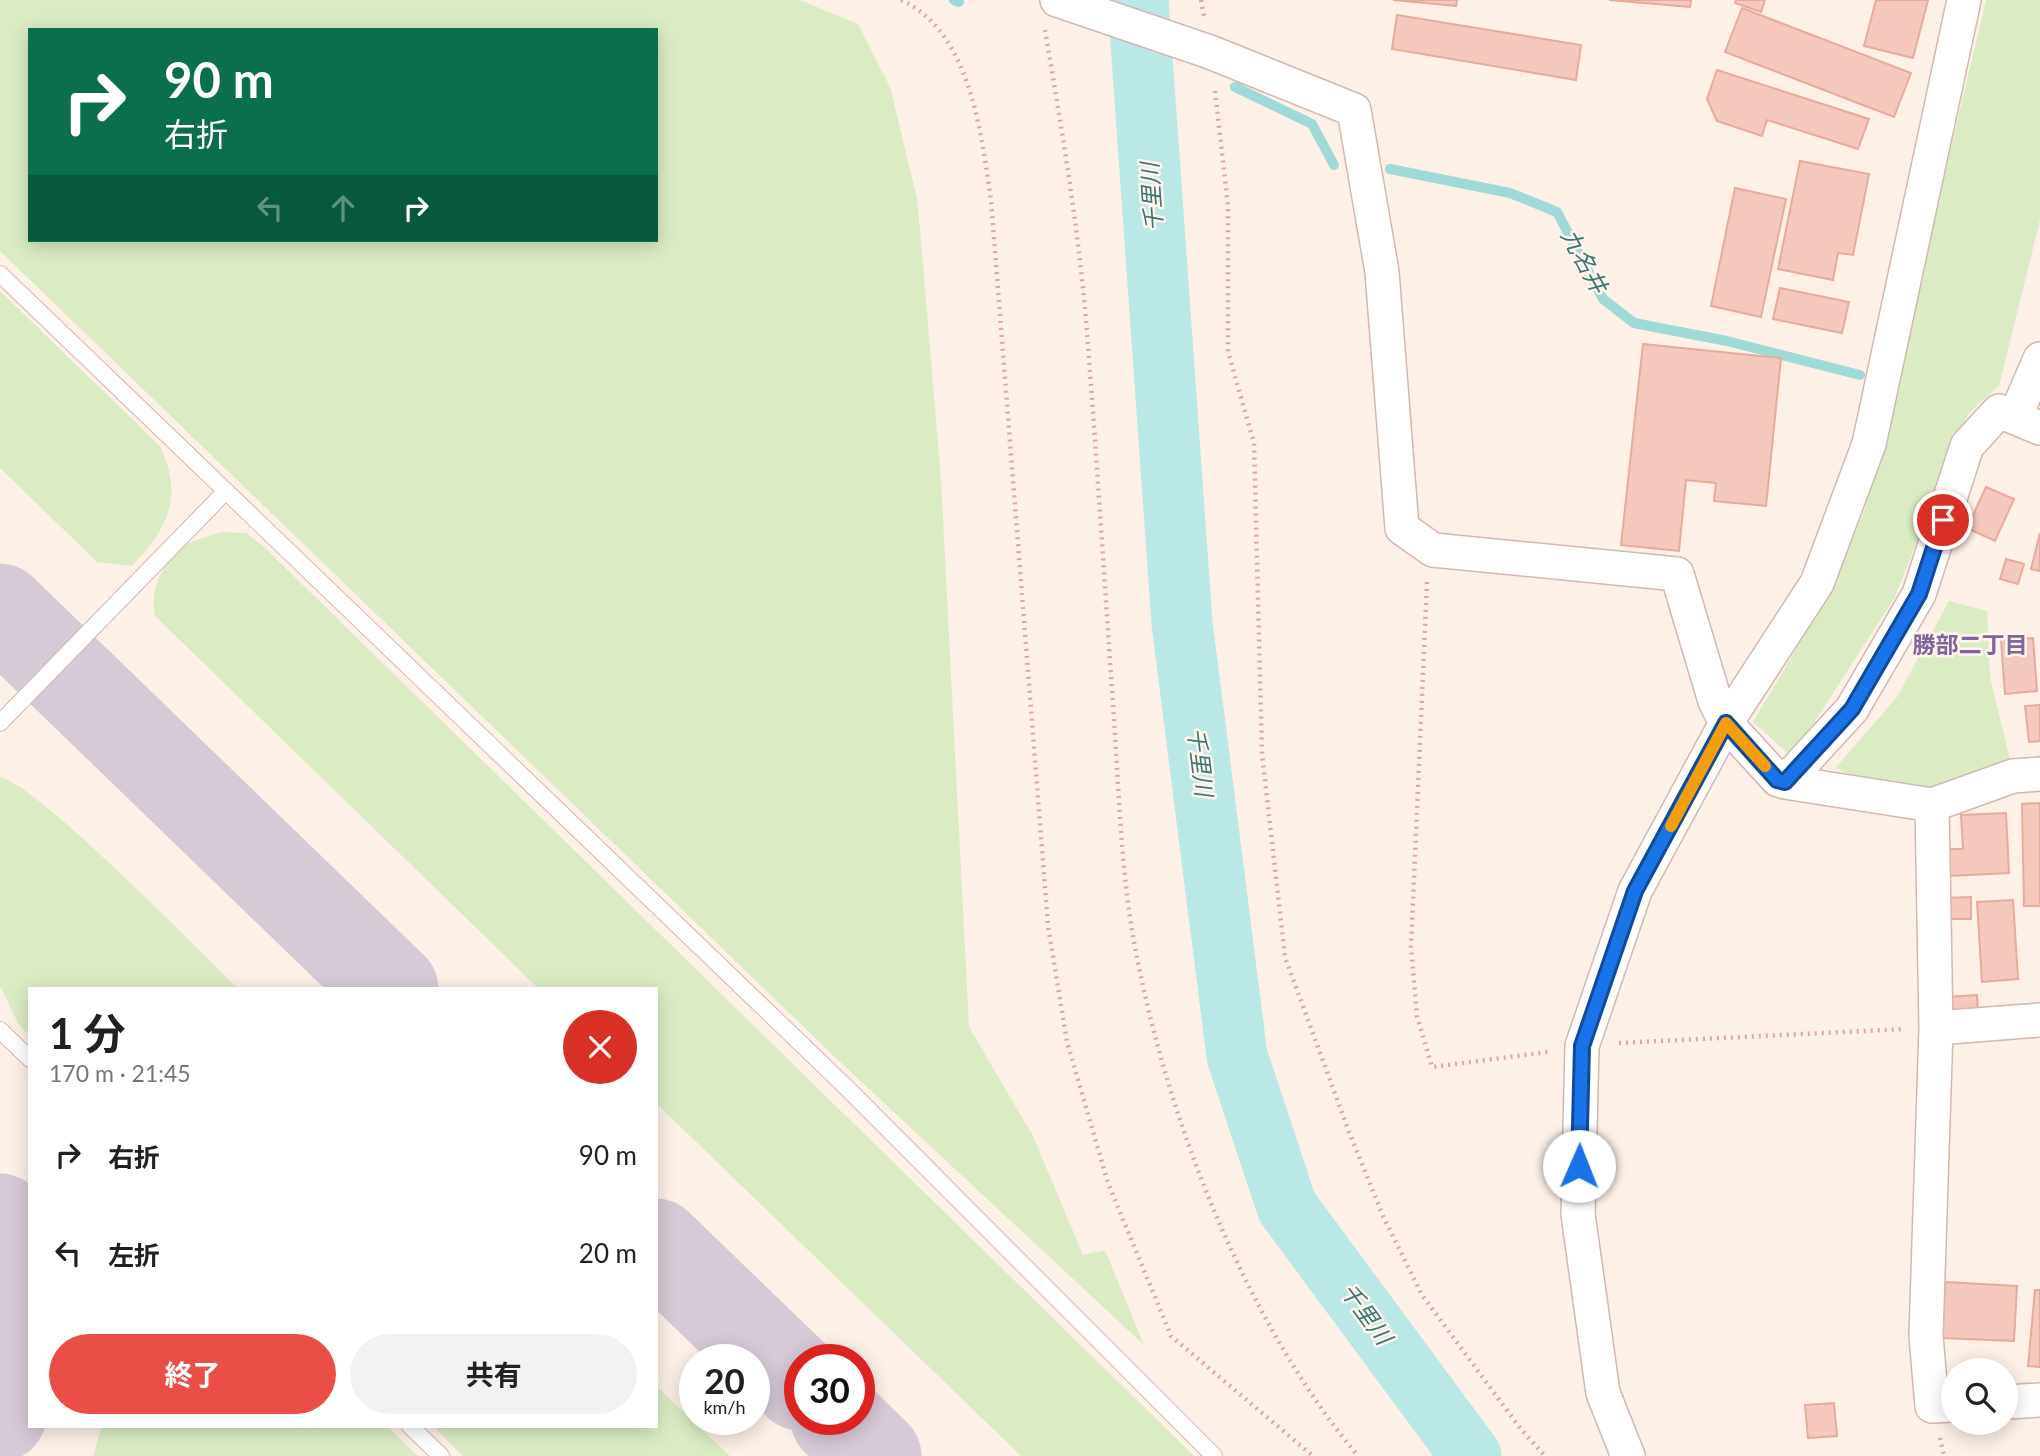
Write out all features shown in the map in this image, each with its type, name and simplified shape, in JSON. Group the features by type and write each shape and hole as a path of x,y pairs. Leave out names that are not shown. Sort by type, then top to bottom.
{"street":[{"path":"1628,1456 1603,1393 1578,1214 1582,1046 1635,891 1726,723 1817,583 1869,444 1964,0"},
{"path":"1051,13 1205,50 1354,110 1382,272 1402,528 1433,550 1678,574 1715,701 1726,723 1777,780 1931,805 2013,776 2040,774"},
{"path":"1785,782 1852,709 1919,594 1968,446 1999,411 2028,422 2040,359"},
{"path":"1931,805 1936,1028 1926,1336 1932,1406 1941,1406"},
{"path":"1936,1028 2040,1020"},
{"path":"2018,1401 2040,1399"}],"lane":[{"path":"0,274 848,1089 1214,1456"},
{"path":"0,723 225,492"},
{"path":"0,1030 28,1057"},
{"path":"412,1428 441,1456"}],"path":[{"path":"901,0 915,6 949,43 977,110 990,200 1048,926 1067,1042 1108,1183 1171,1336 1313,1456"},
{"path":"1051,13 1087,328 1121,819 1136,953 1160,1055 1192,1160 1241,1269 1290,1359 1357,1456"},
{"path":"1205,50 1228,206 1228,352 1254,443 1262,754 1285,957 1353,1144 1383,1216 1422,1295 1520,1428 1545,1456"},
{"path":"1433,550 1428,570 1411,947 1417,1016 1432,1067 1582,1046 1936,1028"}],"green space":[{"path":"0,0 800,0 858,24 890,87 917,198 941,479 969,1027 1033,1136 1083,1255 1105,1250 1144,1345 838,1060 0,251"},
{"path":"1986,0 2040,0 2040,220 1999,386 1968,414 1895,597 1792,757 1753,722 1833,587 1866,506"},
{"path":"0,291 160,446 171,481 168,511 155,538 132,566 97,562 0,468"},
{"path":"222,532 246,533 264,547 1194,1456 1021,1456 658,1105 658,987 537,987 155,616 154,597 163,571 175,555 195,540"},
{"path":"1949,601 1987,611 1990,677 2011,764 1925,790 1855,779 1836,767 1897,697"},
{"path":"0,777 19,787 82,837 237,987 28,987 28,1034 19,1025 0,986"},
{"path":"658,1388 679,1408 679,1435 708,1435 730,1456 463,1456 435,1428 658,1428"},
{"path":"101,1428 389,1428 418,1456 93,1456"}],"building":[{"path":"1393,0 1457,0 1456,6"},
{"path":"1609,0 1691,0 1690,7"},
{"path":"1736,0 1765,0 1761,12 1735,3"},
{"path":"1876,0 1928,0 1913,58 1864,46"},
{"path":"1742,8 1911,73 1894,117 1725,52"},
{"path":"1397,15 1581,45 1576,80 1392,49"},
{"path":"1717,70 1869,119 1858,149 1767,120 1762,136 1717,121 1707,99"},
{"path":"1800,161 1869,174 1853,255 1838,253 1833,280 1778,269"},
{"path":"1735,188 1786,199 1761,317 1711,306"},
{"path":"1780,288 1849,302 1842,333 1773,319"},
{"path":"1643,344 1781,358 1766,506 1714,501 1716,483 1686,480 1679,551 1621,545"},
{"path":"1986,487 2014,499 1995,541 1967,528"},
{"path":"2040,533 2040,571 2031,569"},
{"path":"2006,559 2024,564 2018,584 2000,579"},
{"path":"2033,638 2037,691 2005,694 2001,640"},
{"path":"2040,705 2040,741 2029,742 2025,706"},
{"path":"2040,803 2040,906 2024,906 2022,804"},
{"path":"2006,813 2009,873 1950,876 1949,849 1963,849 1961,815"},
{"path":"1971,897 1971,919 1944,919 1943,898"},
{"path":"2013,900 2018,979 1982,982 1977,902"},
{"path":"1977,995 1978,1016 1947,1018 1946,997"},
{"path":"1945,1282 2017,1286 2014,1341 1942,1338"},
{"path":"2035,1290 2040,1290 2040,1367 2028,1366"},
{"path":"1834,1403 1837,1436 1808,1438 1805,1405"}],"waterway":[{"name":"九名井","path":"954,0 959,2"},
{"name":"千里川","path":"1138,0 1182,623 1237,1056 1287,1207 1471,1456"},
{"name":"九名井","path":"1235,87 1312,124 1334,165"},
{"name":"九名井","path":"1390,169 1510,193 1557,212 1603,299 1634,323 1727,341 1860,375"}],"taxiway":[{"path":"0,610 390,987"},
{"path":"0,1220 13,1267 17,1317 13,1368 0,1415"},
{"path":"658,1247 784,1369"},
{"path":"853,1435 875,1456"}],"slow traffic":[{"path":"1671,826 1726,723 1765,766"}],"district":[{"name":"勝部二丁目","path":"1970,645"}],"route":[{"path":"1579,1166 1582,1046 1635,891 1726,723 1777,780 1785,782 1852,709 1919,594 1943,520"}]}
